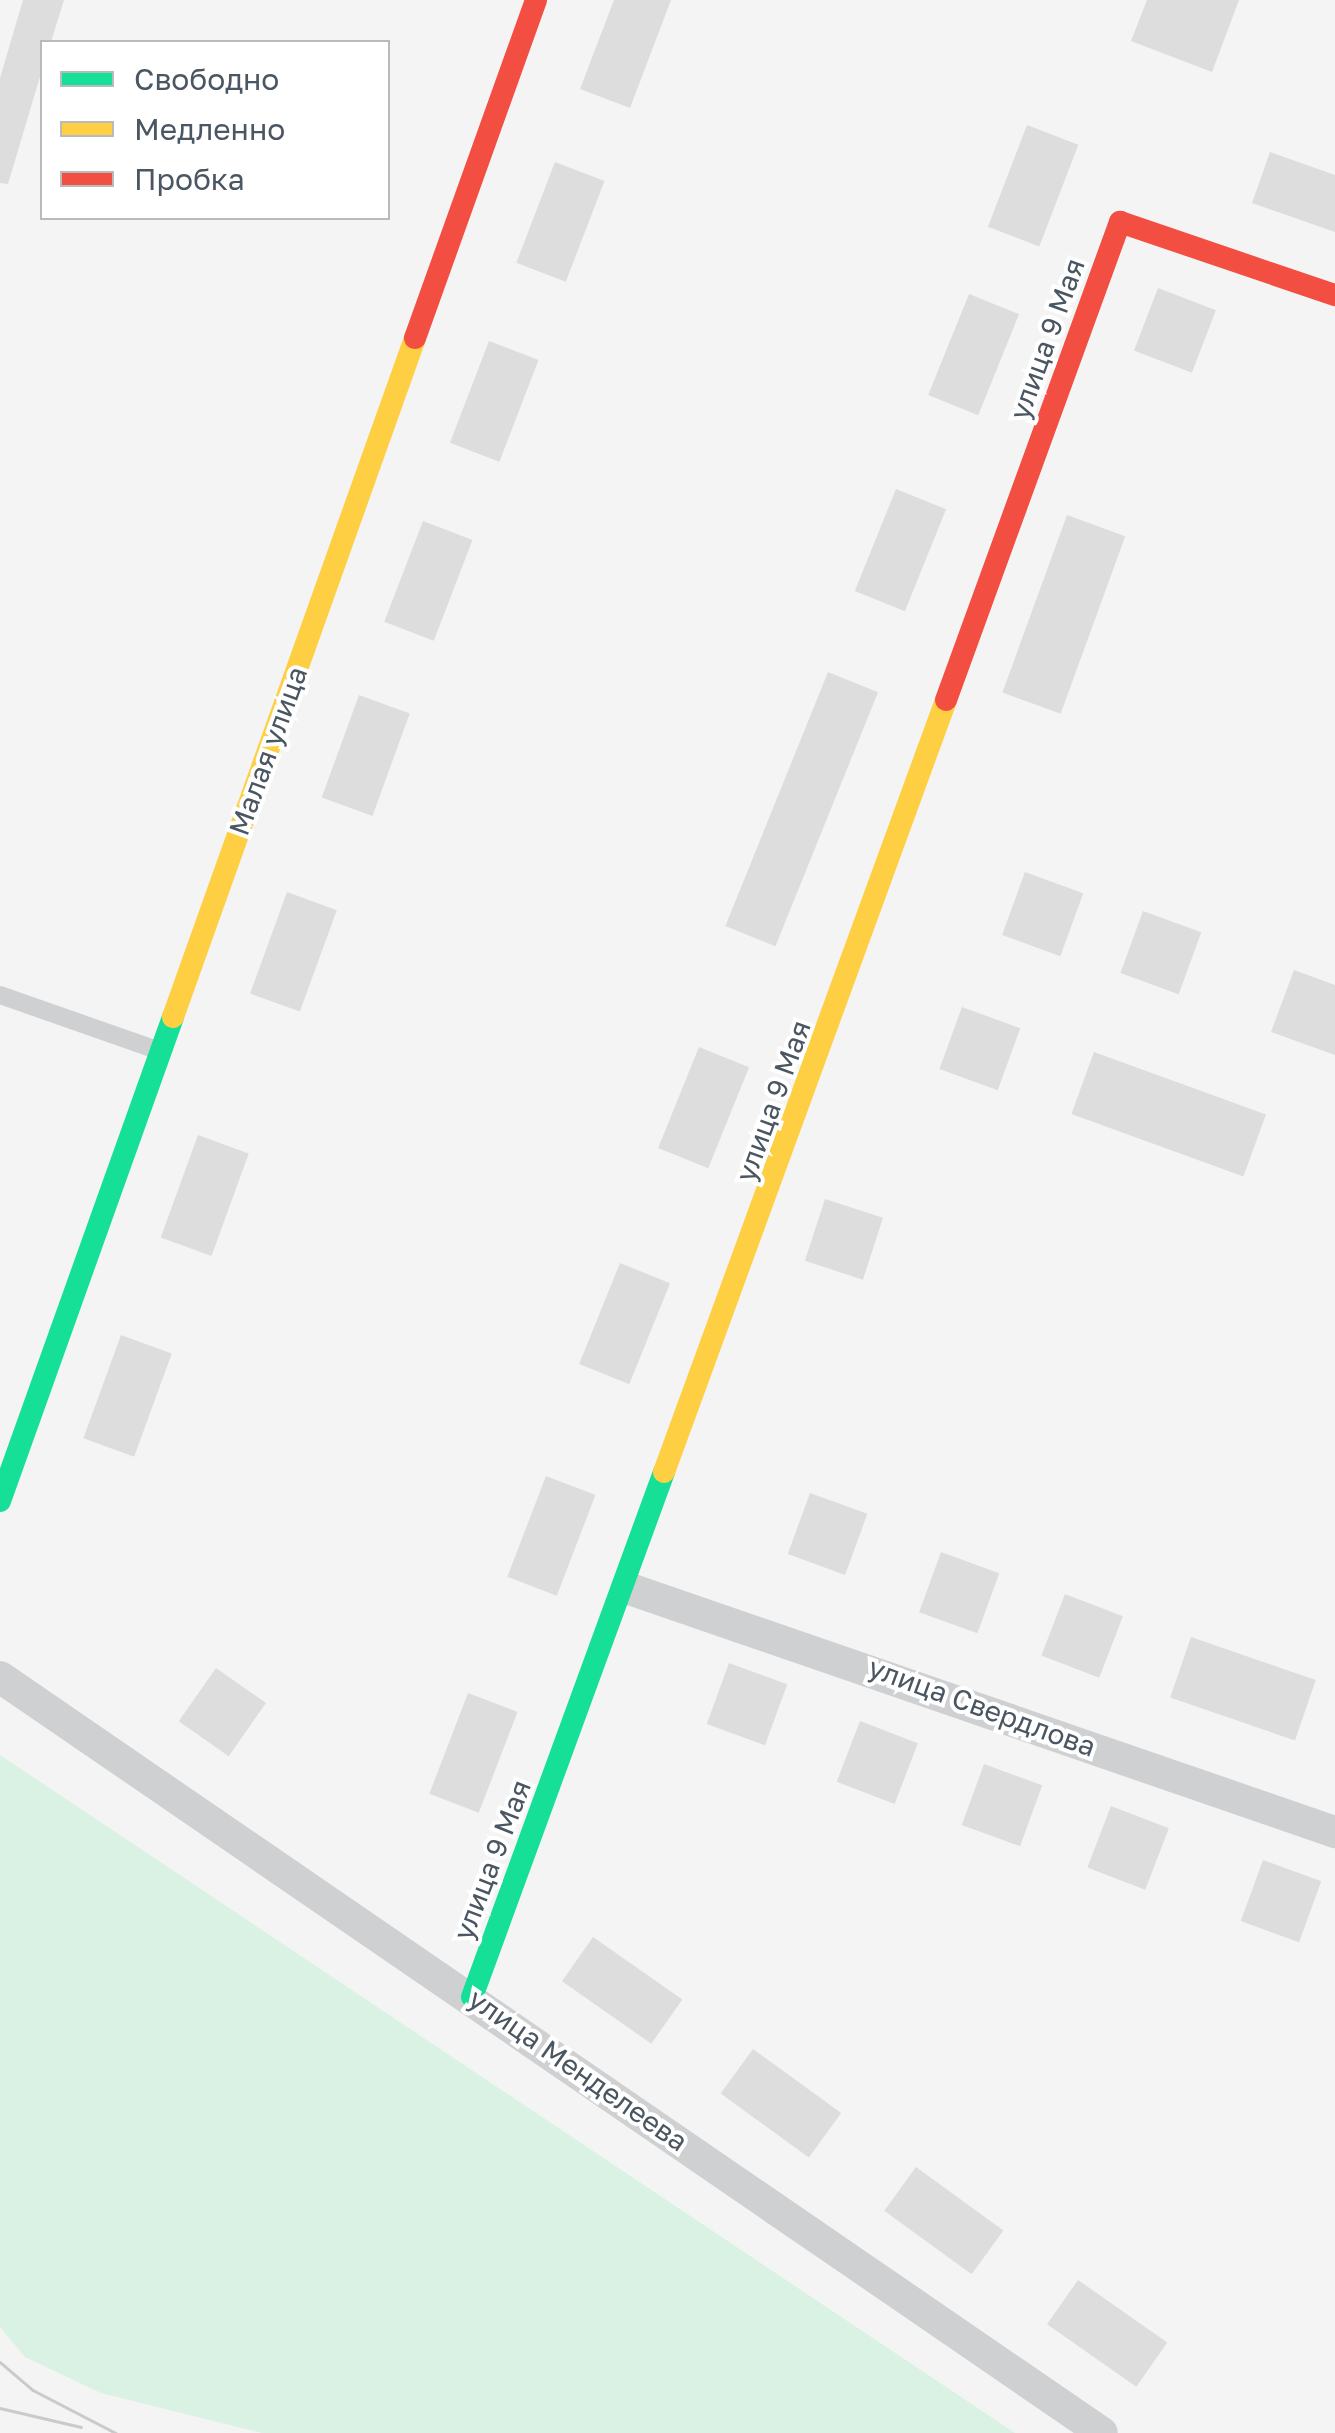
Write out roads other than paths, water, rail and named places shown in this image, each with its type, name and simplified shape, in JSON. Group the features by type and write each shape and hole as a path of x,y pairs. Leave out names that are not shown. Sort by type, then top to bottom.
{"street":[{"name":"Малая улица","path":"0,1501 536,0"},
{"name":"улица 9 Мая","path":"472,1997 627,1588 1120,222 1335,295"},
{"name":"улица Свердлова","path":"627,1588 1335,1832"},
{"name":"улица Менделеева","path":"0,1677 49,1715 472,1997 1102,2433"}],"lane":[{"path":"0,995 160,1052"}],"tram line":[{"path":"0,2362 33,2390 116,2433"},
{"path":"0,2408 81,2427"}]}
